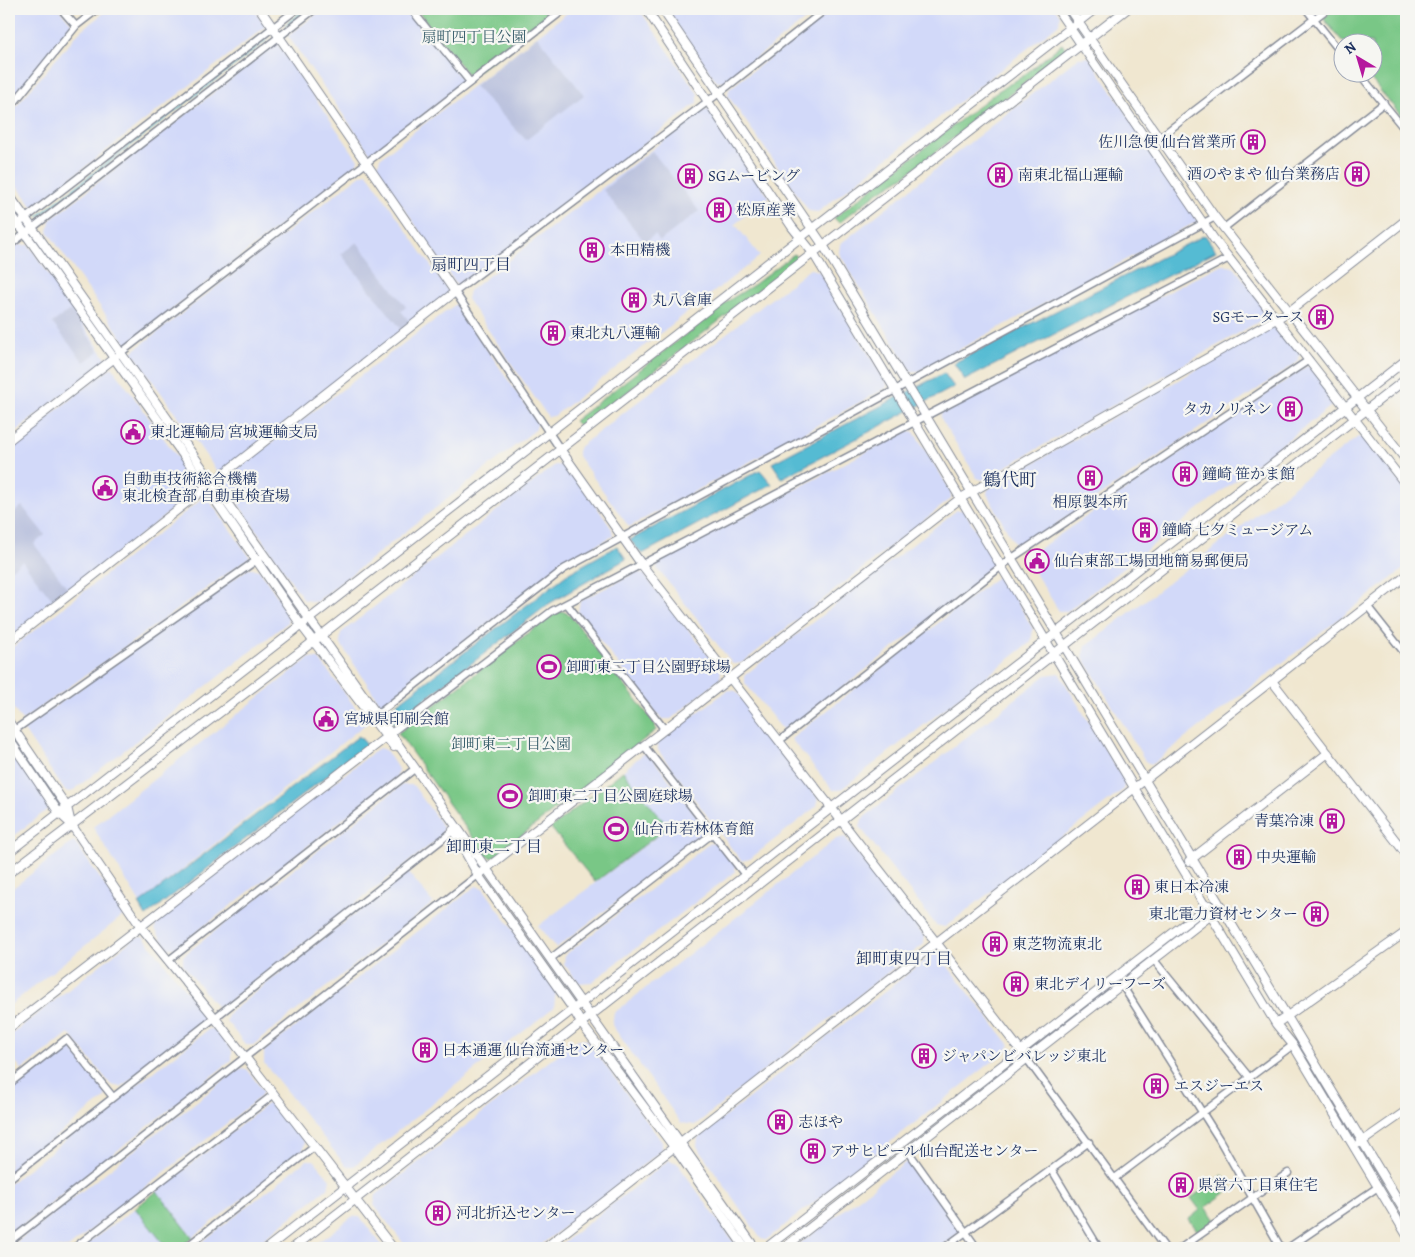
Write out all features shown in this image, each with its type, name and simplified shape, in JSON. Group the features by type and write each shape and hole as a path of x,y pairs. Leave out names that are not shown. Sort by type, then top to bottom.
{"street":[{"path":"61,9 76,26"},
{"path":"9,109 76,26 98,9"},
{"path":"260,9 367,162 549,433 642,565 1027,1059 1165,1248"},
{"path":"9,232 296,9"},
{"path":"9,246 315,9"},
{"path":"411,9 470,82"},
{"path":"9,440 565,9"},
{"path":"646,9 801,239 813,253 1276,1024 1293,1045 1406,1234"},
{"path":"662,9 823,245 1286,1017 1303,1039 1406,1214"},
{"path":"9,642 455,292 709,101 826,9"},
{"path":"1057,9 1229,258 1406,484"},
{"path":"1069,9 1215,217 1406,460"},
{"path":"9,852 309,617 801,239 1095,9"},
{"path":"9,873 322,635 1127,9"},
{"path":"1306,9 1332,42"},
{"path":"1160,138 1327,9"},
{"path":"1366,82 1406,131"},
{"path":"1224,228 1384,104"},
{"path":"9,195 120,353 301,625 375,716 486,869 677,1144 745,1248"},
{"path":"9,211 113,359 264,555 309,617 375,716"},
{"path":"375,716 564,569 1215,217"},
{"path":"9,1242 961,498 1290,311 1406,220"},
{"path":"9,1028 552,611 642,565 914,419 926,416 1229,258"},
{"path":"779,741 1012,558 1308,360"},
{"path":"267,1248 1406,360"},
{"path":"293,1248 1406,379"},
{"path":"12,732 264,555"},
{"path":"545,1248 1406,576"},
{"path":"567,604 666,730"},
{"path":"1368,607 1406,655"},
{"path":"1272,681 1406,854"},
{"path":"9,722 12,732 67,807 71,824"},
{"path":"389,735 453,831 478,875 573,1008 581,1024 677,1144 755,1248"},
{"path":"9,739 59,813 71,824 141,926 215,1018 272,1095 392,1248"},
{"path":"645,746 745,875"},
{"path":"1182,867 1328,753"},
{"path":"169,960 412,771"},
{"path":"9,1179 453,831"},
{"path":"550,959 712,834"},
{"path":"766,1248 1205,905 1218,904"},
{"path":"784,1248 1211,915 1218,904"},
{"path":"1276,1024 1406,932"},
{"path":"1154,960 1249,1077"},
{"path":"1122,985 1281,1248"},
{"path":"9,1084 66,1039 113,1098"},
{"path":"1115,1178 1293,1045"},
{"path":"74,1248 272,1095"},
{"path":"1354,1147 1406,1111"},
{"path":"944,1248 1089,1142"},
{"path":"185,1248 314,1147"},
{"path":"908,1152 978,1248"},
{"path":"1052,1170 1099,1248"},
{"path":"1181,1248 1288,1173"},
{"path":"1288,1248 1378,1187"}],"shaded area":[{"path":"9,9 59,9 72,24 72,28 9,106"},
{"path":"109,9 253,9 266,26 35,206 32,206 9,175 9,115 79,32"},
{"path":"323,9 406,9 462,80 461,86 376,151 370,153 288,36"},
{"path":"572,9 639,9 698,94 698,102 462,286 458,287 377,169 380,158"},
{"path":"665,9 819,9 725,82 717,82"},
{"path":"833,9 1055,9 1060,15 1059,24 818,212 809,211 728,96 729,89"},
{"path":"537,36 584,95 526,140 474,86"},
{"path":"277,43 358,160 356,166 127,345 48,232 50,220"},
{"path":"1089,57 1198,221 917,372 911,371 839,253 840,244 1078,58"},
{"path":"704,109 710,110 769,197 735,224 760,256 554,416 548,417 467,299 469,291"},
{"name":"SGムービング","path":"652,151 699,211 660,241 655,234 645,242 603,190"},
{"path":"367,173 449,292 448,297 219,474 132,352 362,174"},
{"path":"357,242 406,307 401,311 411,323 402,330 341,254"},
{"path":"17,245 29,245 107,360 9,437 9,252"},
{"path":"1222,264 1233,266 1267,309 1265,318 983,480 977,478 940,417 942,411"},
{"path":"810,269 819,271 887,384 886,388 629,527 578,456 578,448"},
{"path":"456,304 538,423 535,430 316,602 304,600 222,480"},
{"path":"70,310 99,351 84,362 52,323"},
{"path":"1271,327 1281,329 1300,353 1298,362 1022,548 1017,548 987,494 988,489"},
{"path":"1307,366 1312,368 1333,394 1331,406 1068,611 1059,611 1028,562 1027,557"},
{"path":"112,367 200,488 9,639 9,447"},
{"path":"908,430 914,432 951,491 951,499 742,663 733,664 657,568 659,561"},
{"path":"1358,437 1366,438 1406,490 1406,567 1152,764 1146,762 1083,657 1086,646"},
{"path":"555,465 569,466 612,529 613,536 574,557 382,706 340,643 341,633"},
{"path":"206,496 250,557 22,721 9,702 9,650"},
{"path":"22,506 45,535 34,544 67,587 52,599 22,561 9,571 9,517"},
{"path":"957,510 964,510 996,563 995,569 788,730 783,730 745,683 745,675"},
{"path":"249,568 259,570 289,613 287,623 71,792 65,791 23,729"},
{"path":"637,572 644,574 721,671 720,679 671,719 661,719 578,612 580,601"},
{"path":"997,577 1004,578 1033,629 1031,642 840,790 833,790 791,739"},
{"path":"309,658 319,659 367,723 140,903 93,827"},
{"path":"1059,673 1125,782 1123,790 945,927 936,925 860,827 862,819 1046,675"},
{"path":"728,690 736,691 818,798 817,806 750,859 741,861 658,750 658,742"},
{"path":"9,744 48,803 48,809 9,840"},
{"path":"379,748 386,750 398,769 397,777 176,948 167,948 155,929 157,918"},
{"path":"644,753 650,755 706,828 706,834 556,948 538,926 668,828 623,771"},
{"path":"402,785 413,785 443,827 441,837 223,1006 216,1006 183,965 183,956"},
{"path":"845,837 924,936 924,944 695,1125 681,1123 612,1025 614,1013 836,839"},
{"path":"74,841 125,914 9,1006 9,891"},
{"path":"716,842 735,865 735,872 592,982 579,983 564,964 565,955 710,843"},
{"path":"408,872 433,903 253,1045 246,1045 226,1021 229,1013"},
{"path":"476,886 483,888 556,990 554,1007 354,1166 346,1166 264,1063 264,1051"},
{"path":"136,937 144,937 204,1014 203,1022 121,1087 111,1085 69,1033 22,1070 9,1053 9,1036"},
{"path":"933,954 938,954 1010,1045 1006,1051 766,1240 761,1239 697,1146 698,1138"},
{"path":"209,1029 216,1029 232,1051 232,1060 9,1236 9,1184"},
{"path":"578,1039 587,1040 662,1142 662,1150 537,1248 407,1248 374,1205 376,1195"},
{"path":"71,1048 106,1092 105,1098 9,1173 9,1092 65,1049"},
{"path":"247,1069 263,1091 260,1097 68,1248 9,1248 237,1070"},
{"path":"267,1104 276,1104 305,1142 303,1151 193,1237 157,1191"},
{"path":"910,1159 962,1231 939,1248 794,1248"},
{"path":"307,1160 314,1160 330,1179 328,1188 252,1248 194,1248"},
{"path":"669,1160 677,1163 738,1248 556,1248"},
{"path":"135,1208 167,1248 82,1248"},
{"path":"353,1216 360,1217 384,1248 311,1248"}],"green space":[{"name":"扇町四丁目公園","path":"416,9 558,9 473,75 467,74"},
{"path":"1335,9 1406,9 1406,112 1401,116 1373,82 1382,82 1382,32 1335,32 1323,18"},
{"path":"1062,44 1067,50 903,177 878,192 839,223 834,218 998,91 1023,76"},
{"path":"794,254 798,260 626,393 579,426 574,421 731,299 755,284"},
{"name":"卸町東二丁目公園","path":"562,611 570,615 655,724 656,730 493,858 486,856 398,733 553,614"},
{"path":"623,771 668,827 595,882 551,828"},
{"path":"1223,1175 1232,1188 1206,1207 1215,1220 1199,1233 1189,1219 1200,1210 1191,1198"},
{"path":"157,1191 193,1238 179,1248 167,1248 135,1208"}],"water":[{"path":"1205,235 1216,251 965,380 954,363"},
{"path":"944,373 954,387 782,478 772,463"},
{"path":"760,470 772,484 642,554 630,540"},
{"path":"617,546 626,559 550,603 394,723 386,712 569,573"},
{"path":"359,736 367,745 146,916 139,904"}],"waterway":[{"path":"286,25 306,9"},
{"path":"39,216 266,40"},
{"path":"9,239 16,234"}],"place":[{"name":"佐川急便 仙台営業所","path":"1253,142"},
{"name":"酒のやまや 仙台業務店","path":"1357,174"},
{"name":"南東北福山運輸","path":"1000,175"},
{"name":"SGムービング","path":"690,176"},
{"name":"松原産業","path":"719,210"},
{"name":"本田精機","path":"592,250"},
{"name":"丸八倉庫","path":"634,300"},
{"name":"SGモータース","path":"1321,317"},
{"name":"東北丸八運輸","path":"553,333"},
{"name":"タカノリネン","path":"1290,409"},
{"name":"東北運輸局 宮城運輸支局","path":"133,432"},
{"name":"鐘崎 笹かま館","path":"1185,474"},
{"name":"相原製本所","path":"1090,478"},
{"name":"自動車技術総合機構 東北検査部 自動車検査場","path":"105,488"},
{"name":"鐘崎 七夕ミュージアム","path":"1145,530"},
{"name":"仙台東部工場団地簡易郵便局","path":"1037,561"},
{"name":"卸町東二丁目公園野球場","path":"549,667"},
{"name":"宮城県印刷会館","path":"326,719"},
{"name":"卸町東二丁目公園庭球場","path":"510,796"},
{"name":"青葉冷凍","path":"1332,821"},
{"name":"仙台市若林体育館","path":"616,829"},
{"name":"中央運輸","path":"1239,857"},
{"name":"東日本冷凍","path":"1137,887"},
{"name":"東北電力資材センター","path":"1316,914"},
{"name":"東芝物流東北","path":"995,944"},
{"name":"東北デイリーフーズ","path":"1016,984"},
{"name":"日本通運 仙台流通センター","path":"425,1050"},
{"name":"ジャパンビバレッジ東北","path":"924,1056"},
{"name":"エスジーエス","path":"1156,1086"},
{"name":"志ほや","path":"780,1122"},
{"name":"アサヒビール仙台配送センター","path":"813,1151"},
{"name":"県営六丁目東住宅","path":"1181,1185"},
{"name":"河北折込センター","path":"438,1213"}],"district":[{"name":"扇町四丁目","path":"471,265"},
{"name":"鶴代町","path":"1010,480"},
{"name":"卸町東二丁目","path":"494,847"},
{"name":"卸町東四丁目","path":"904,959"}]}
